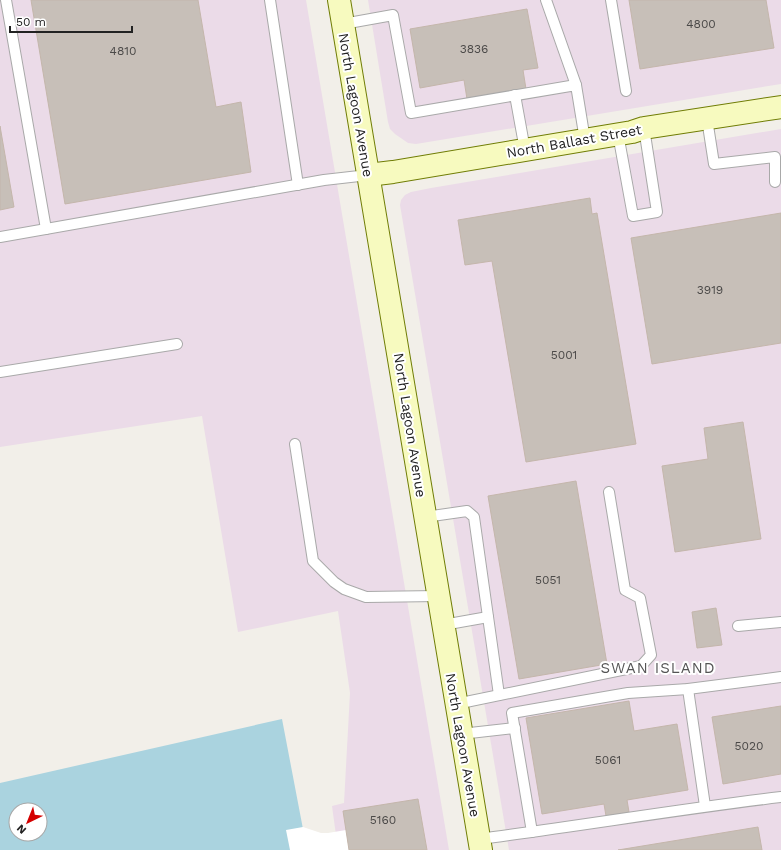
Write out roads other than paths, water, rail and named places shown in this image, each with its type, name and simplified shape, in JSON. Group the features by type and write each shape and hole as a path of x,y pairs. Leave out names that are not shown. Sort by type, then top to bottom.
{"street":[{"name":"North Lagoon Avenue","path":"339,0 480,845"},
{"name":"North Ballast Street","path":"368,175 585,140 644,128 781,106"}],"lane":[{"path":"6,0 46,229"},
{"path":"270,0 298,185"},
{"path":"546,0 576,85 585,140"},
{"path":"611,0 626,91"},
{"path":"343,24 393,15 411,114 576,85"},
{"path":"515,95 525,150"},
{"path":"707,119 714,164 775,157 775,182"},
{"path":"618,134 633,216 657,212 644,128"},
{"path":"0,237 324,180 368,175"},
{"path":"0,372 177,344"},
{"path":"295,444 313,561 334,582 344,589 366,597 438,596"},
{"path":"456,704 641,666 650,655 640,598 625,590 609,492"},
{"path":"425,517 467,511 474,517 499,695"},
{"path":"443,625 488,617"},
{"path":"738,626 781,622"},
{"path":"532,832 512,713 628,693 688,688 781,677"},
{"path":"688,688 706,806"},
{"path":"461,734 515,728"},
{"path":"480,845 532,832 781,796"}],"water":[{"path":"282,719 307,850 0,850 0,783"}],"district":[{"name":"SWAN ISLAND","path":"658,668"}]}
